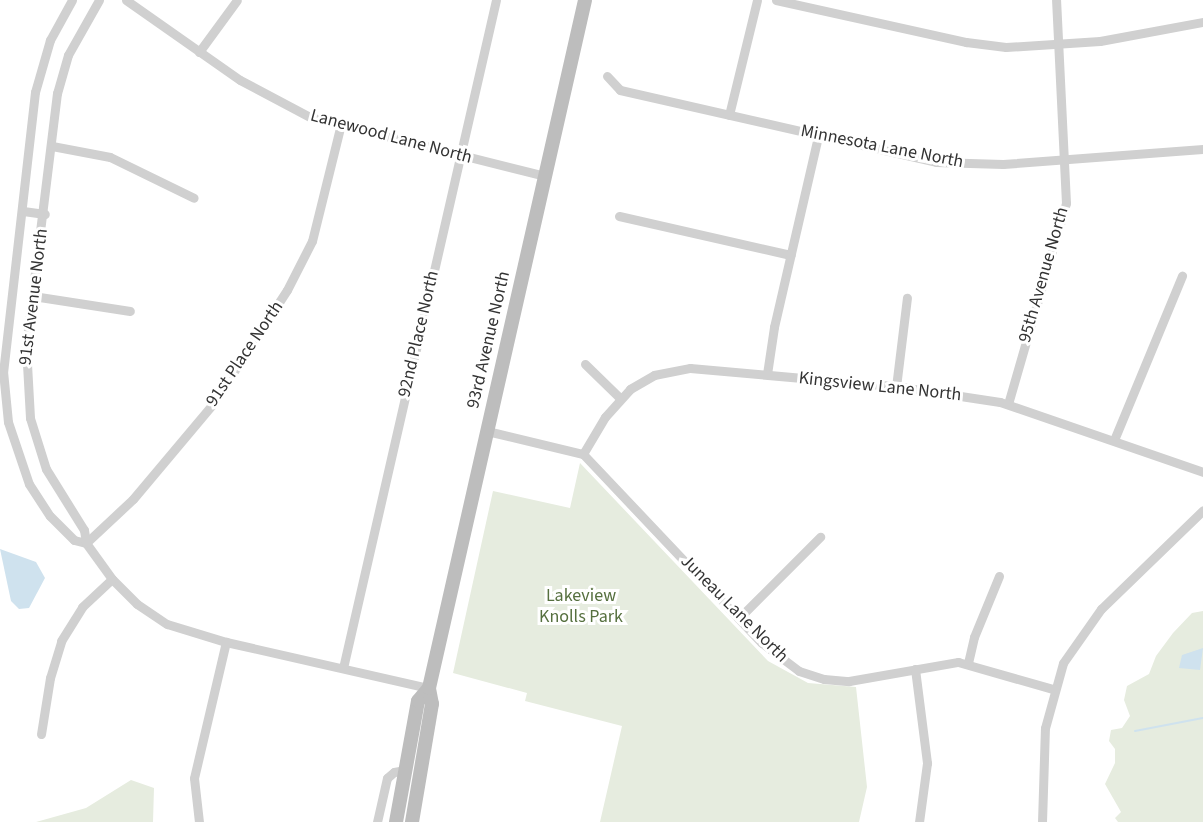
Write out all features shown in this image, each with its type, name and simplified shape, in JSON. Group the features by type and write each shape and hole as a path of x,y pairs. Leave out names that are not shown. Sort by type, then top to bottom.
{"main road":[{"name":"93rd Avenue North","path":"412,822 432,704 429,688 585,0"},
{"name":"93rd Avenue North","path":"396,822 418,701 429,688"}],"street":[{"name":"91st Avenue North","path":"72,0 50,40 37,78 23,212 3,358 8,422 29,484 41,505 74,540 86,543 84,530 46,469 30,418 25,358 45,214 56,99 65,64 99,0"},
{"name":"Lanewood Lane North","path":"126,0 268,98 340,128 545,176"},
{"path":"199,52 237,0"},
{"name":"92nd Place North","path":"343,668 496,0"},
{"path":"729,115 757,0"},
{"path":"776,0 966,42 1006,47 1058,45 1203,22"},
{"name":"95th Avenue North","path":"1008,404 1066,203 1066,160 1056,0"},
{"name":"Minnesota Lane North","path":"607,76 620,90 818,136 958,164 1066,160 1203,149"},
{"name":"91st Place North","path":"86,543 133,500 212,405 287,290 312,241 340,128"},
{"path":"767,374 818,136"},
{"path":"52,146 110,157 195,198"},
{"name":"91st Avenue North","path":"23,212 45,214"},
{"path":"619,216 791,255"},
{"path":"1114,440 1182,276"},
{"path":"33,296 130,311"},
{"path":"896,387 908,298"},
{"path":"585,364 621,398"},
{"name":"Kingsview Lane North","path":"583,454 621,398 646,378 678,369 767,374 896,387 1008,404 1203,472"},
{"path":"487,431 583,454"},
{"name":"Juneau Lane North","path":"583,454 782,662 816,677 861,680 915,669 968,663 1053,689"},
{"path":"1042,822 1043,746 1053,689 1071,648 1086,625 1203,510"},
{"path":"739,618 820,537"},
{"path":"86,543 112,579 137,604 167,624 226,642 429,688"},
{"path":"968,663 974,636 999,576"},
{"path":"41,734 50,678 61,641 82,607 112,579"},
{"path":"199,822 194,778 226,642"},
{"path":"915,669 927,763 919,822"},
{"path":"377,822 387,778 394,772 404,771"}],"green space":[{"name":"Lakeview Knolls Park","path":"580,463 768,661 808,683 856,687 867,787 859,822 600,822 622,726 525,701 527,693 453,673 493,491 570,508"},
{"path":"1203,611 1203,822 1118,822 1115,818 1121,812 1105,784 1115,763 1115,749 1109,741 1111,730 1122,728 1130,716 1124,700 1127,686 1149,674 1156,656 1173,633 1192,613"},
{"path":"131,780 154,788 153,822 36,822 86,808"}],"water":[{"path":"0,549 36,562 45,578 29,608 19,609 11,601"},
{"path":"1203,648 1200,670 1179,668 1182,655"}],"waterway":[{"path":"1135,731 1203,718"}]}
